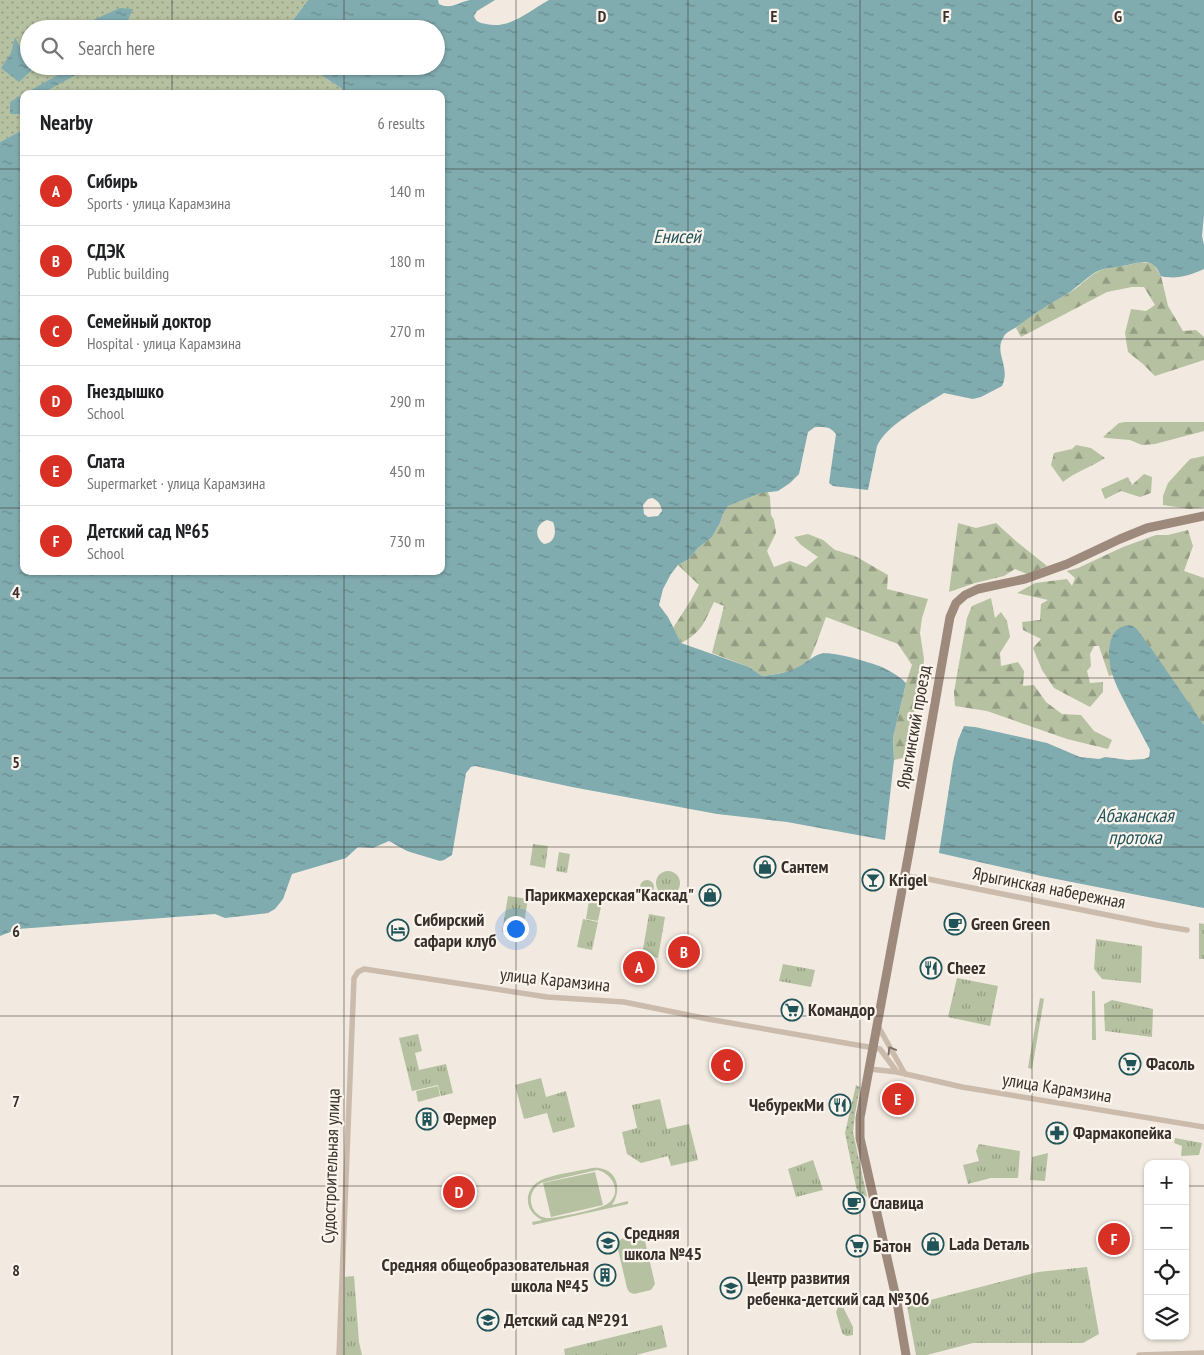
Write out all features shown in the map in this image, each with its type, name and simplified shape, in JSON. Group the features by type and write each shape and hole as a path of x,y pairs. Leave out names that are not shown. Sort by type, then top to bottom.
{"main road":[{"name":"Ярыгинский проезд","path":"906,1355 897,1302 860,1138 860,1118 950,617 956,603 965,595 978,589 1025,579 1067,564 1147,528 1204,516"}],"street":[{"name":"Ярыгинская набережная","path":"904,876 928,879 1187,930"},
{"name":"улица Карамзина","path":"354,978 358,972 364,969 547,997 624,1002 713,1020 874,1048"},
{"name":"Судостроительная улица","path":"339,1355 354,978"},
{"path":"877,1025 905,1074"},
{"path":"874,1048 882,1050 897,1072"},
{"name":"улица Карамзина","path":"870,1069 897,1072 962,1088 1204,1127"},
{"path":"1140,1355 1204,1353"}],"green space":[{"path":"0,0 308,0 293,20 20,20 20,75 321,75 342,90 20,90 20,131 0,142"},
{"path":"1139,262 1154,265 1161,276 1168,306 1183,331 1196,330 1204,337 1204,360 1155,376 1128,352 1125,333 1131,309 1146,311 1155,305 1144,287 1132,287 1107,292 1021,337 1016,328 1022,322 1072,291 1095,273 1106,268"},
{"path":"1204,422 1204,431 1155,444 1142,445 1130,440 1103,437 1119,423"},
{"path":"1076,445 1091,448 1105,458 1063,482 1051,465 1054,453 1072,449"},
{"path":"1204,456 1204,507 1190,509 1163,505 1163,496 1168,483 1190,459"},
{"path":"1144,474 1152,477 1151,493 1140,497 1121,491 1105,499 1101,489 1128,477 1132,485"},
{"path":"767,491 770,497 771,515 774,520 776,533 767,551 774,567 790,561 806,567 818,557 801,545 794,537 808,534 823,540 835,550 855,556 888,575 887,589 928,599 920,633 924,659 922,678 903,758 894,760 893,738 912,665 898,644 826,617 808,662 792,670 762,676 749,667 712,653 724,606 714,602 698,631 681,643 673,628 699,585 678,565 689,559 698,548 712,537 728,506"},
{"path":"958,523 976,528 996,523 1047,566 1027,574 1015,569 1004,576 949,592"},
{"path":"1188,530 1193,546 1184,571 1204,578 1204,725 1137,629 1109,660 1113,675 1109,676 1099,646 1094,646 1090,654 1091,666 1087,671 1090,683 1103,682 1103,692 1090,707 1054,688 1042,670 1033,648 1041,639 1023,630 1022,622 1040,620 1041,604 1048,600 1017,593 1035,583 1067,579 1072,586 1075,578 1067,571 1156,535 1168,535"},
{"path":"991,598 995,618 1001,612 1007,621 1010,637 1000,653 1001,666 1018,662 1024,671 1023,686 1034,685 1046,702 1062,714 1081,715 1094,731 1112,740 1108,749 1067,739 987,711 955,706 954,692 967,618 972,606"},
{"path":"533,844 548,846 545,868 530,865"},
{"path":"559,852 570,854 567,873 556,871"},
{"path":"668,871 673,872 679,878 679,888 673,894 668,895 663,894 657,888 656,883 657,878 663,872"},
{"path":"644,880 650,880 654,887 650,894 644,894 640,890 640,884"},
{"path":"590,894 603,897 598,921 586,919"},
{"path":"508,896 528,899 522,935 502,932"},
{"path":"649,914 665,917 658,958 642,955"},
{"path":"583,919 598,922 592,950 577,947"},
{"path":"1199,923 1204,924 1204,959 1199,959"},
{"path":"1096,939 1142,946 1141,983 1102,979 1094,969"},
{"path":"783,964 815,970 811,987 779,981"},
{"path":"957,978 998,986 990,1026 948,1017"},
{"path":"1092,991 1095,991 1096,1040 1092,1040"},
{"path":"1040,998 1044,999 1032,1069 1028,1068"},
{"path":"1112,1000 1153,1009 1152,1037 1105,1031 1104,1004"},
{"path":"418,1034 422,1051 415,1053 419,1070 446,1064 453,1093 441,1096 438,1085 412,1091 399,1038"},
{"path":"541,1078 546,1097 566,1091 575,1127 553,1133 547,1113 524,1119 515,1085"},
{"path":"856,1085 860,1087 853,1132 867,1197 857,1191 845,1133"},
{"path":"438,1086 440,1096 418,1102 416,1091"},
{"path":"660,1099 667,1129 689,1124 698,1160 671,1166 668,1156 641,1163 627,1154 622,1132 637,1128 632,1105"},
{"path":"1175,1138 1202,1143 1199,1155 1181,1156 1182,1146 1174,1143"},
{"path":"979,1144 1020,1151 1018,1178 991,1178 968,1184 963,1165 979,1161 976,1151"},
{"path":"1048,1153 1045,1181 1030,1180 1032,1157"},
{"path":"813,1160 823,1190 796,1197 788,1169"},
{"path":"592,1168 607,1170 615,1179 617,1191 612,1205 628,1201 628,1204 533,1225 532,1222 542,1220 533,1213 528,1202 528,1196 533,1186 549,1177","holes":["597,1170 603,1172 611,1179 615,1190 612,1200 607,1204 577,1213 546,1218 538,1215 533,1208 531,1202 532,1194 534,1189 541,1183"]},
{"path":"595,1172 603,1205 551,1217 543,1183"},
{"path":"638,1235 643,1237 645,1241 655,1284 651,1290 634,1294 629,1292 627,1288 617,1245 621,1239"},
{"path":"1087,1267 1099,1334 1083,1343 973,1343 927,1355 916,1355 907,1306 1038,1272"},
{"path":"354,1276 359,1342 362,1355 341,1355 344,1277"},
{"path":"1084,1303 1092,1315 1080,1322 1072,1310"},
{"path":"838,1307 844,1309 853,1327 853,1335 847,1336 842,1333 836,1312"},
{"path":"662,1325 667,1347 636,1355 565,1355 564,1349"}],"water":[{"name":"Енисей","path":"308,0 438,0 439,4 447,6 470,0 495,0 477,11 474,16 480,23 495,25 511,22 549,0 1204,0 1204,215 1202,236 1204,269 1183,276 1167,277 1161,276 1152,264 1141,262 1096,272 1004,336 1000,349 1005,373 1002,386 973,399 944,393 907,416 889,430 877,446 868,490 833,486 829,483 836,434 829,428 815,427 808,432 799,474 778,491 761,493 728,506 712,537 698,548 689,559 678,565 663,589 659,605 668,617 681,643 749,667 762,676 799,667 817,655 825,653 879,666 893,673 906,683 893,738 894,760 885,840 787,822 717,814 572,787 475,766 471,767 466,773 452,855 444,860 440,861 407,851 389,841 373,848 358,847 346,858 292,874 283,899 275,909 268,913 225,918 215,914 18,929 0,936 0,142 20,131 20,575 445,575 445,90 342,90 321,75 445,75 445,20 293,20","holes":["648,499 656,500 662,511 658,516 648,517 644,514 643,505","547,520 553,522 555,530 553,539 551,542 544,544 537,534 538,528 540,524"]},
{"path":"120,8 133,9 128,20 93,20"},
{"path":"15,37 20,47 20,75 27,75 19,82 1,68 11,53"},
{"path":"58,75 76,75 48,90 31,90"},
{"path":"20,96 20,114 10,114 10,102"},
{"name":"Абаканская протока","path":"1131,625 1137,629 1204,725 1204,908 1041,876 939,853 953,762 958,740 964,726 1047,743 1080,757 1099,759 1105,757 1128,760 1149,757 1150,750 1118,689 1109,660 1109,650 1114,633 1121,627"}],"place":[{"name":"Сантем","path":"765,867"},
{"name":"Krigel","path":"873,880"},
{"name":"Парикмахерская\"Каскад\"","path":"710,895"},
{"name":"Green Green","path":"955,924"},
{"name":"Сибирский сафари клуб","path":"398,930"},
{"name":"СДЭК","path":"684,952"},
{"name":"Сибирь","path":"639,967"},
{"name":"Cheez","path":"931,968"},
{"name":"Командор","path":"792,1010"},
{"name":"Фасоль","path":"1130,1064"},
{"name":"Семейный доктор","path":"727,1065"},
{"name":"Слата","path":"898,1099"},
{"name":"ЧебурекМи","path":"840,1105"},
{"name":"Фермер","path":"427,1119"},
{"name":"Фармакопейка","path":"1057,1133"},
{"name":"Гнездышко","path":"459,1192"},
{"name":"Славица","path":"854,1203"},
{"name":"Детский сад №65","path":"1114,1239"},
{"name":"Средняя школа №45","path":"608,1243"},
{"name":"Lada Dеталь","path":"933,1244"},
{"name":"Батон","path":"857,1246"},
{"name":"Средняя общеобразовательная школа №45","path":"605,1275"},
{"name":"Центр развития ребенка-детский сад №306","path":"731,1288"},
{"name":"Детский сад №291","path":"488,1320"}]}
